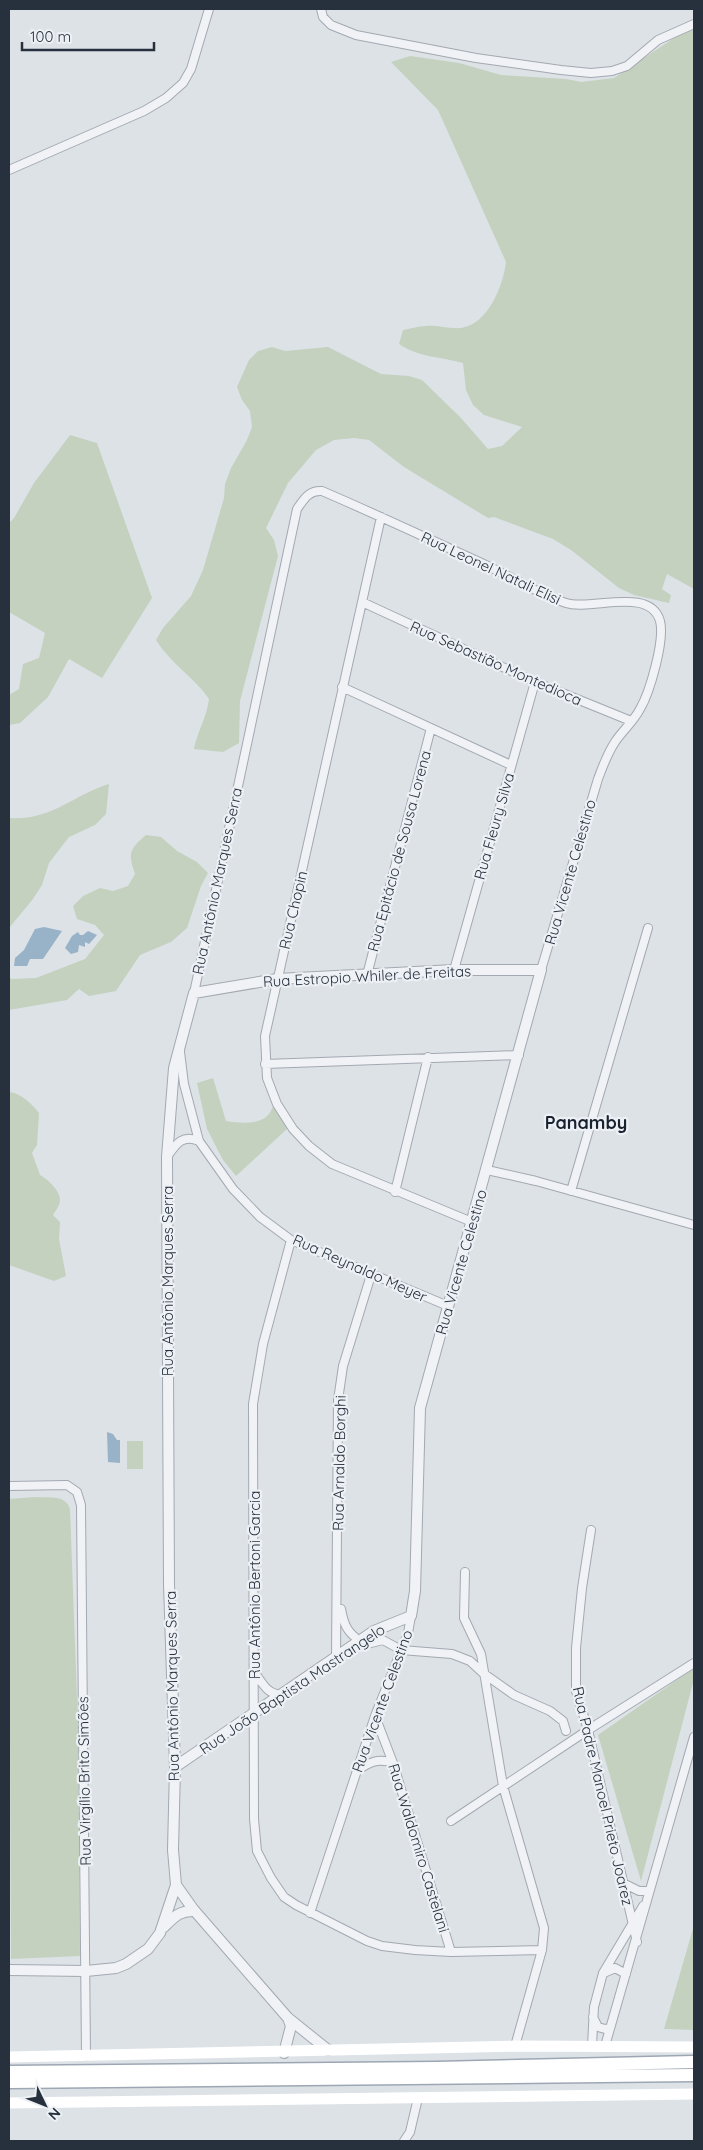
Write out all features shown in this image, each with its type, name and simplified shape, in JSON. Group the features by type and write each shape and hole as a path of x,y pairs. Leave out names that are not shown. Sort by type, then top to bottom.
{"main road":[{"path":"9,2058 284,2053 328,2050 515,2046 694,2047"},
{"path":"9,2072 437,2068 694,2062"},
{"path":"9,2082 694,2075"},
{"path":"9,2103 694,2094"}],"street":[{"path":"9,170 144,110 166,98 184,83 191,69 209,9"},
{"path":"321,9 331,25 356,35 476,58 591,73 612,71 627,66 658,40 694,24"},
{"name":"Rua Leonel Natali Elisi","path":"322,491 381,516 568,604 632,602 646,604 652,609 660,622"},
{"name":"Rua Antônio Marques Serra","path":"9,1970 86,1971 116,1968 126,1964 148,1949 163,1928 176,1885 173,1850 175,1767 169,1575 167,1157 171,1089 194,993 297,509 311,492 322,491"},
{"name":"Rua Chopin","path":"381,516 277,979 265,1036 265,1064 267,1078 277,1104 293,1129 309,1146 332,1164 395,1192 472,1222"},
{"name":"Rua Sebastião Montedioca","path":"362,602 535,682 632,721"},
{"name":"Rua Vicente Celestino","path":"310,1913 375,1716 408,1633 415,1591 420,1408 541,970 598,779 607,756 640,709 647,692 660,637 660,622"},
{"name":"Rua Fleury Silva","path":"454,970 535,682"},
{"path":"342,687 511,765"},
{"name":"Rua Epitácio de Sousa Lorena","path":"367,975 431,728"},
{"path":"571,1191 648,928"},
{"name":"Rua Estropio Whiler de Freitas","path":"194,993 277,979 454,970 541,970"},
{"name":"Rua Reynaldo Meyer","path":"180,1048 184,1084 199,1141 243,1201 260,1217 292,1240 448,1306"},
{"path":"265,1064 519,1055"},
{"path":"395,1192 428,1057"},
{"path":"167,1157 178,1141 184,1139 199,1141"},
{"path":"487,1170 694,1225"},
{"name":"Rua Antônio Bertoni Garcia","path":"292,1240 263,1344 253,1404 254,1819 257,1851 271,1878 284,1897 310,1913 367,1941 382,1946 402,1949 451,1952 542,1950"},
{"name":"Rua Arnaldo Borghi","path":"336,1657 338,1595 338,1400 344,1366 371,1275"},
{"name":"Rua Virgílio Brito Simões","path":"9,1486 66,1485 77,1492 81,1505 86,2056"},
{"name":"Rua Padre Manoel Prieto Joarez","path":"591,1530 582,1588 574,1669 576,1691 588,1730 637,1942"},
{"path":"465,1572 464,1618 479,1649 503,1786 544,1928 542,1950 515,2046"},
{"name":"Rua Arnaldo Borghi","path":"338,1595 344,1626 357,1644"},
{"name":"Rua João Baptista Mastrangelo","path":"175,1767 381,1628 411,1616"},
{"path":"357,1644 383,1640 401,1650 452,1654 470,1660 483,1673 514,1695 550,1711 563,1721 566,1731"},
{"path":"451,1821 588,1730 694,1663"},
{"path":"255,1673 267,1690 273,1694 282,1695"},
{"name":"Rua Waldomiro Castelani","path":"375,1716 393,1763 451,1952"},
{"path":"605,2046 637,1942 649,1891 694,1737"},
{"path":"357,1771 372,1761 393,1763"},
{"path":"624,1883 634,1890 649,1891"},
{"path":"176,1885 195,1911 288,2018 328,2050"},
{"path":"592,2046 592,2015 596,1993 603,1973 647,1900"},
{"path":"163,1928 180,1912 185,1910 195,1911"},
{"path":"603,1973 615,1968 626,1974"},
{"path":"592,2015 598,2027 602,2029 610,2028"},
{"path":"284,2053 291,2026 288,2018"},
{"path":"404,2141 410,2132 418,2098"}],"green space":[{"path":"694,28 694,589 667,574 662,589 671,595 669,603 634,595 619,588 571,550 553,539 494,517 488,518 404,467 369,440 354,438 334,440 316,450 288,483 266,528 274,540 278,556 240,701 239,743 223,752 194,749 209,699 168,656 156,640 163,628 191,596 203,570 224,498 225,484 252,427 250,411 242,400 237,387 249,360 258,351 272,347 285,351 328,347 381,374 409,376 422,380 461,418 488,449 502,446 522,427 484,415 473,405 466,390 463,363 414,352 399,344 403,330 420,326 461,328 471,325 479,319 486,312 498,292 506,262 438,110 391,62 410,56 459,63 501,75 566,79 581,82 614,78 686,30"},
{"path":"70,435 97,443 152,598 102,678 69,659 48,697 20,723 9,725 9,695 19,689 23,664 39,658 45,633 9,612 9,523 14,518 34,483"},
{"path":"109,784 106,814 95,825 69,837 49,863 42,885 33,899 9,928 9,818 24,818 50,811"},
{"path":"146,835 161,837 177,851 197,862 208,873 201,886 187,928 171,942 140,955 116,991 89,996 79,989 67,1000 9,1010 9,974 11,979 36,978 85,959 104,935 95,925 77,919 73,906 83,896 100,888 113,891 128,886 135,874 131,861 133,848"},
{"path":"213,1078 226,1121 242,1123 258,1121 268,1115 274,1105 288,1128 236,1176 223,1160 207,1129 197,1083"},
{"path":"9,1092 22,1097 39,1113 37,1145 32,1153 40,1175 53,1185 58,1192 60,1200 53,1215 60,1222 59,1239 66,1276 54,1281 9,1265"},
{"path":"127,1441 143,1441 143,1469 127,1469"},
{"path":"35,1497 60,1499 68,1504 70,1509 78,1726 80,1956 11,1959 9,1499"},
{"path":"694,1668 694,1679 641,1881 598,1735"},
{"path":"694,1925 694,2030 664,2029"}],"water":[{"path":"44,927 62,931 43,959 30,959 27,966 14,966 15,958 24,950 35,929"},
{"path":"88,931 97,935 89,944 85,942 85,947 79,945 78,952 71,954 65,948 72,936 78,932 80,935 83,935"},
{"path":"107,1432 113,1434 117,1440 120,1440 120,1463 108,1462"}],"district":[{"name":"Panamby","path":"586,1122"}]}
